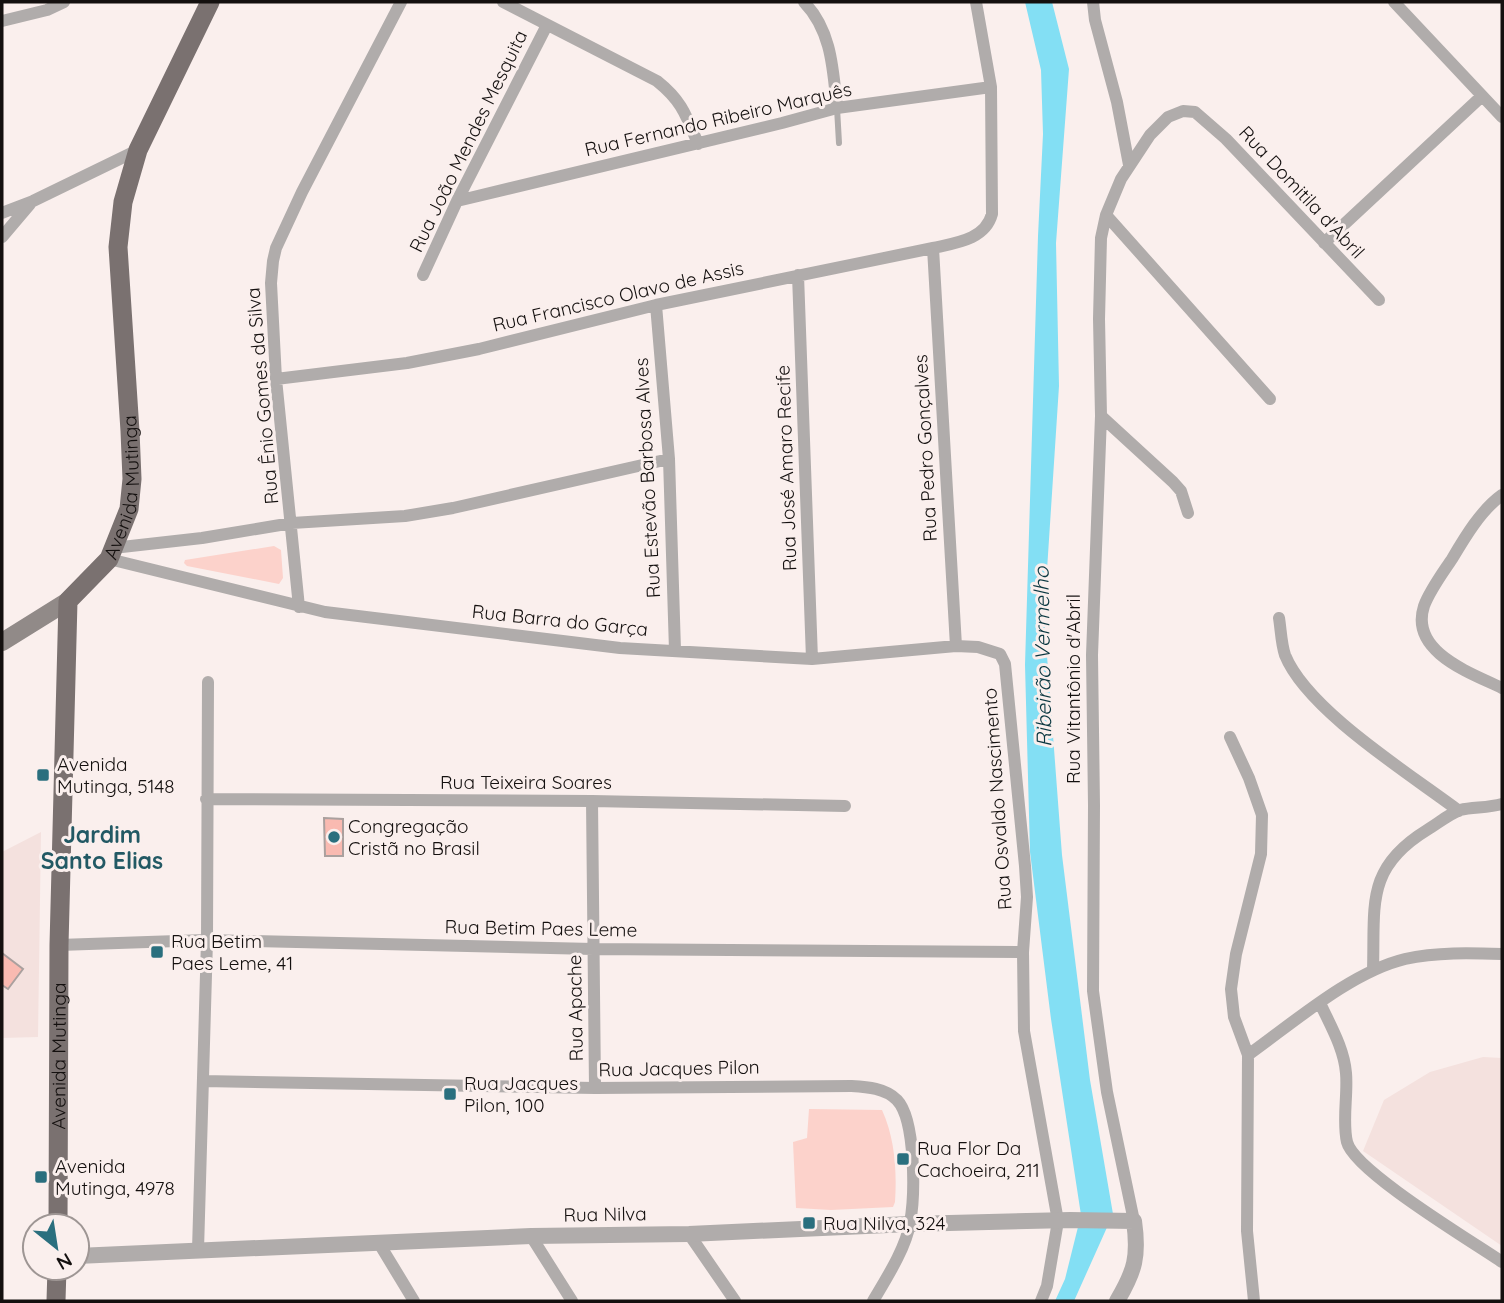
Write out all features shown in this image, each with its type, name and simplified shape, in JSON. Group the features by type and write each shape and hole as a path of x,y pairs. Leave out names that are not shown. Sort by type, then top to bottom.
{"main road":[{"name":"Avenida Mutinga","path":"58,1212 60,945 68,601 111,553 129,509 132,479 118,247 124,202 138,150 210,2"},
{"path":"2,642 68,601"},
{"path":"56,1301 57,1282"}],"street":[{"path":"2,21 47,10 64,2"},
{"name":"Rua Ênio Gomes da Silva","path":"299,607 276,379 271,283 276,248 302,192 401,2"},
{"path":"503,2 657,81 680,103 698,144"},
{"path":"804,2 817,18 828,41 837,108"},
{"path":"976,2 991,88"},
{"path":"1093,2 1129,165"},
{"path":"1394,2 1502,117"},
{"name":"Rua João Mendes Mesquita","path":"423,275 457,201 547,25"},
{"name":"Rua Francisco Olavo de Assis","path":"276,379 407,363 479,349 656,304 966,240 981,232 992,214 991,88"},
{"name":"Rua Fernando Ribeiro Marquês","path":"457,201 837,108 991,88"},
{"path":"1324,243 1482,96"},
{"name":"Rua Vitantônio d'Abril","path":"1118,1301 1136,1264 1137,1246 1126,1221 1093,991 1092,655 1101,416 1101,239 1105,215 1129,165 1150,135 1168,117 1183,111 1195,112"},
{"name":"Rua Domitila d'Abril","path":"1195,112 1219,132 1379,300"},
{"path":"2,213 33,201 138,150"},
{"path":"2,237 33,201"},
{"path":"1105,215 1270,399"},
{"name":"Rua Pedro Gonçalves","path":"933,248 956,646"},
{"name":"Rua José Amaro Recife","path":"798,275 812,659"},
{"name":"Rua Estevão Barbosa Alves","path":"656,304 669,458 675,650"},
{"path":"1101,416 1173,482 1181,491 1188,513"},
{"path":"111,553 292,523 405,516 453,508 669,458"},
{"path":"1502,495 1483,513 1440,577 1425,603 1422,626 1430,644 1445,659 1502,688"},
{"name":"Rua Barra do Garça","path":"111,553 299,607 620,649 812,659 956,646 994,651 1000,654 1005,664"},
{"path":"1279,618 1286,657 1313,696 1336,719 1459,811"},
{"name":"Rua Osvaldo Nascimento","path":"1005,664 1026,866 1024,1031 1064,1221 1041,1301"},
{"path":"198,1250 207,940 208,682"},
{"path":"1230,737 1262,815 1261,854 1236,954 1231,989 1234,1017 1248,1055 1247,1231 1254,1301"},
{"name":"Rua Teixeira Soares","path":"206,799 592,801 845,806"},
{"name":"Rua Apache","path":"592,801 595,1088"},
{"path":"1373,970 1375,892 1382,871 1394,856 1416,837 1459,811 1485,809 1502,804"},
{"name":"Rua Betim Paes Leme","path":"60,945 207,940 593,949 1023,952"},
{"path":"1248,1055 1320,1003 1373,970 1425,955 1502,954"},
{"path":"1320,1003 1340,1047 1346,1070 1346,1132 1353,1154 1378,1178 1502,1262"},
{"name":"Rua Jacques Pilon","path":"203,1081 595,1088 851,1086 884,1091 897,1100 910,1129 910,1224 895,1262 873,1301"},
{"name":"Rua Nilva","path":"91,1255 380,1245 531,1236 689,1234 910,1224 1126,1221"},
{"path":"689,1234 735,1301"},
{"path":"531,1236 572,1301"},
{"path":"380,1245 414,1301"}],"lane":[{"path":"837,108 839,143"}],"shaded area":[{"path":"274,546 281,550 283,578 279,584 187,566 184,563 185,560"},
{"path":"41,832 38,1037 2,1038 2,852"},
{"path":"1483,1057 1502,1058 1502,1246 1363,1151 1384,1100 1430,1072"},
{"path":"809,1109 882,1110 894,1155 896,1191 893,1207 831,1210 796,1208 793,1142 807,1138"}],"water":[{"name":"Ribeirão Vermelho","path":"1025,2 1052,2 1069,69 1056,243 1059,386 1044,616 1062,855 1090,1080 1113,1214 1074,1301 1055,1301 1065,1279 1081,1215 1051,1019 1030,852 1025,665 1043,134 1041,70"}],"building":[{"name":"Congregação Cristã no Brasil","path":"324,818 343,819 343,856 325,856"},
{"path":"2,953 23,969 8,989 2,985"}],"place":[{"name":"Avenida Mutinga, 5148","path":"43,775"},
{"name":"Congregação Cristã no Brasil","path":"334,837"},
{"name":"Rua Betim Paes Leme, 41","path":"157,952"},
{"name":"Rua Jacques Pilon, 100","path":"450,1094"},
{"name":"Rua Flor Da Cachoeira, 211","path":"903,1159"},
{"name":"Avenida Mutinga, 4978","path":"41,1177"},
{"name":"Rua Nilva, 324","path":"809,1223"}],"district":[{"name":"Jardim Santo Elias","path":"102,847"}]}
